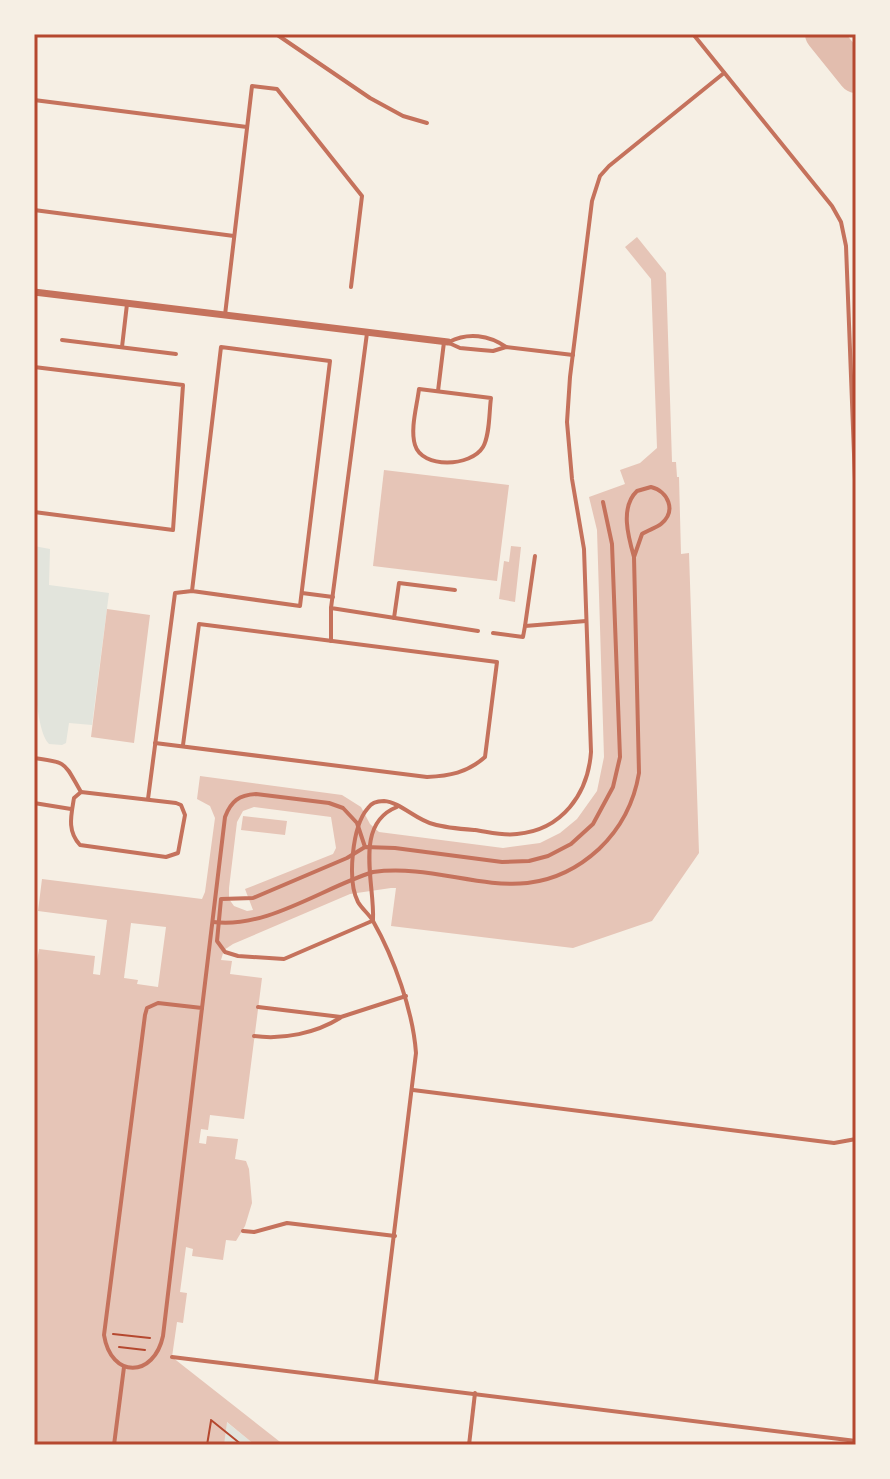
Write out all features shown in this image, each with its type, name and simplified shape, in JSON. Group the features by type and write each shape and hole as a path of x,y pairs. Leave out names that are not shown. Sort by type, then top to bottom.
{"street":[{"path":"34,292 446,342"}],"lane":[{"path":"276,34 370,98 403,116 427,123"},
{"path":"693,34 832,206 843,230 856,506"},
{"path":"376,1381 413,1090 415,1043 406,996 373,921 356,896 352,859 355,841 370,805 379,801 387,801 432,824 508,835 543,827 570,808 579,797 590,770 586,621 583,537 571,470 567,422 592,201 600,176 609,166 724,73"},
{"path":"225,315 252,86 277,89 362,196 351,287"},
{"path":"34,100 247,127"},
{"path":"34,210 234,236"},
{"path":"122,347 127,304"},
{"path":"331,641 331,608 367,333"},
{"path":"446,342 474,336 494,338 506,347"},
{"path":"62,340 176,354"},
{"path":"446,342 460,348 493,351 506,347 573,355"},
{"path":"438,391 446,342"},
{"path":"148,799 175,593 192,591 300,606 330,361 221,347 192,591"},
{"path":"34,367 183,385 173,530 34,512"},
{"path":"419,389 438,391 491,398 485,445 476,455 460,463 425,459 416,450 413,439 419,389"},
{"path":"213,922 230,924 254,921 363,875 393,870 500,884 525,884 572,869 592,855 618,828 634,795 640,762 634,557 627,514 629,501 644,488 657,489 667,498 669,512 663,523 642,534 634,557"},
{"path":"373,921 284,959 231,954 221,949 217,941 221,899 249,899 347,858 365,847 502,862 529,861 548,856 571,844 593,824 613,787 620,757 612,544 603,502"},
{"path":"493,633 523,637 535,556"},
{"path":"394,618 399,583 455,590"},
{"path":"302,593 333,597"},
{"path":"331,608 478,631"},
{"path":"525,626 586,621"},
{"path":"155,743 427,777 458,774 485,757 497,662 199,624 183,745"},
{"path":"34,758 63,763 81,792"},
{"path":"81,792 148,799 176,803 185,810 181,848 172,857 80,845 73,837 70,828 72,809 74,798 81,792"},
{"path":"202,1008 158,1003 147,1008 145,1015 104,1335 108,1352 124,1367 141,1367 161,1343 228,807 238,798 256,794 337,805 353,816 365,847"},
{"path":"34,803 72,809"},
{"path":"373,921 374,897 368,859 370,844 381,816 397,807"},
{"path":"254,1036 286,1036 327,1026 341,1017 406,996"},
{"path":"258,1007 341,1017"},
{"path":"413,1090 834,1143 856,1139"},
{"path":"243,1231 254,1232 287,1223 395,1236"},
{"path":"172,1357 856,1441"},
{"path":"114,1445 124,1367"},
{"path":"469,1445 475,1393"}],"path":[{"path":"109,1333 150,1338"},
{"path":"108,1345 148,1350"},
{"path":"207,1445 211,1420 242,1445"}],"shaded area":[{"path":"34,546 50,549 49,585 109,593 92,725 69,723 66,743 62,745 49,744 42,731 38,709 34,651"},
{"path":"203,1403 255,1445 203,1445"}],"building":[{"path":"637,237 666,273 672,462 676,462 679,477 681,554 689,553 699,853 652,921 573,948 391,926 396,888 391,888 350,894 224,950 221,960 232,961 230,974 262,978 244,1119 210,1115 208,1130 201,1129 199,1143 206,1144 207,1136 238,1139 235,1159 246,1161 252,1203 245,1226 236,1241 226,1240 223,1260 192,1256 193,1249 186,1247 180,1292 187,1293 183,1323 177,1322 172,1357 284,1445 255,1445 227,1422 224,1445 34,1445 34,980 39,949 95,956 93,974 100,975 107,920 38,911 42,879 202,899 215,818 210,806 197,799 200,776 342,795 361,807 370,824 379,832 503,848 540,843 560,833 577,819 597,791 604,757 597,530 589,497 625,484 620,470 640,463 657,448 651,279 625,247","holes":["254,807 331,817 336,848 333,854 245,889 253,910 247,911 234,906 229,899 229,888 237,822 243,811","131,923 166,927 158,987 137,984 138,980 124,978"]},
{"path":"384,470 509,485 497,581 373,566"},
{"path":"511,546 521,547 515,602 499,599 504,561 509,562"},
{"path":"107,609 150,615 134,743 91,737"},
{"path":"243,816 287,821 285,835 241,830"}],"taxiway":[{"path":"823,34 856,75"}]}
